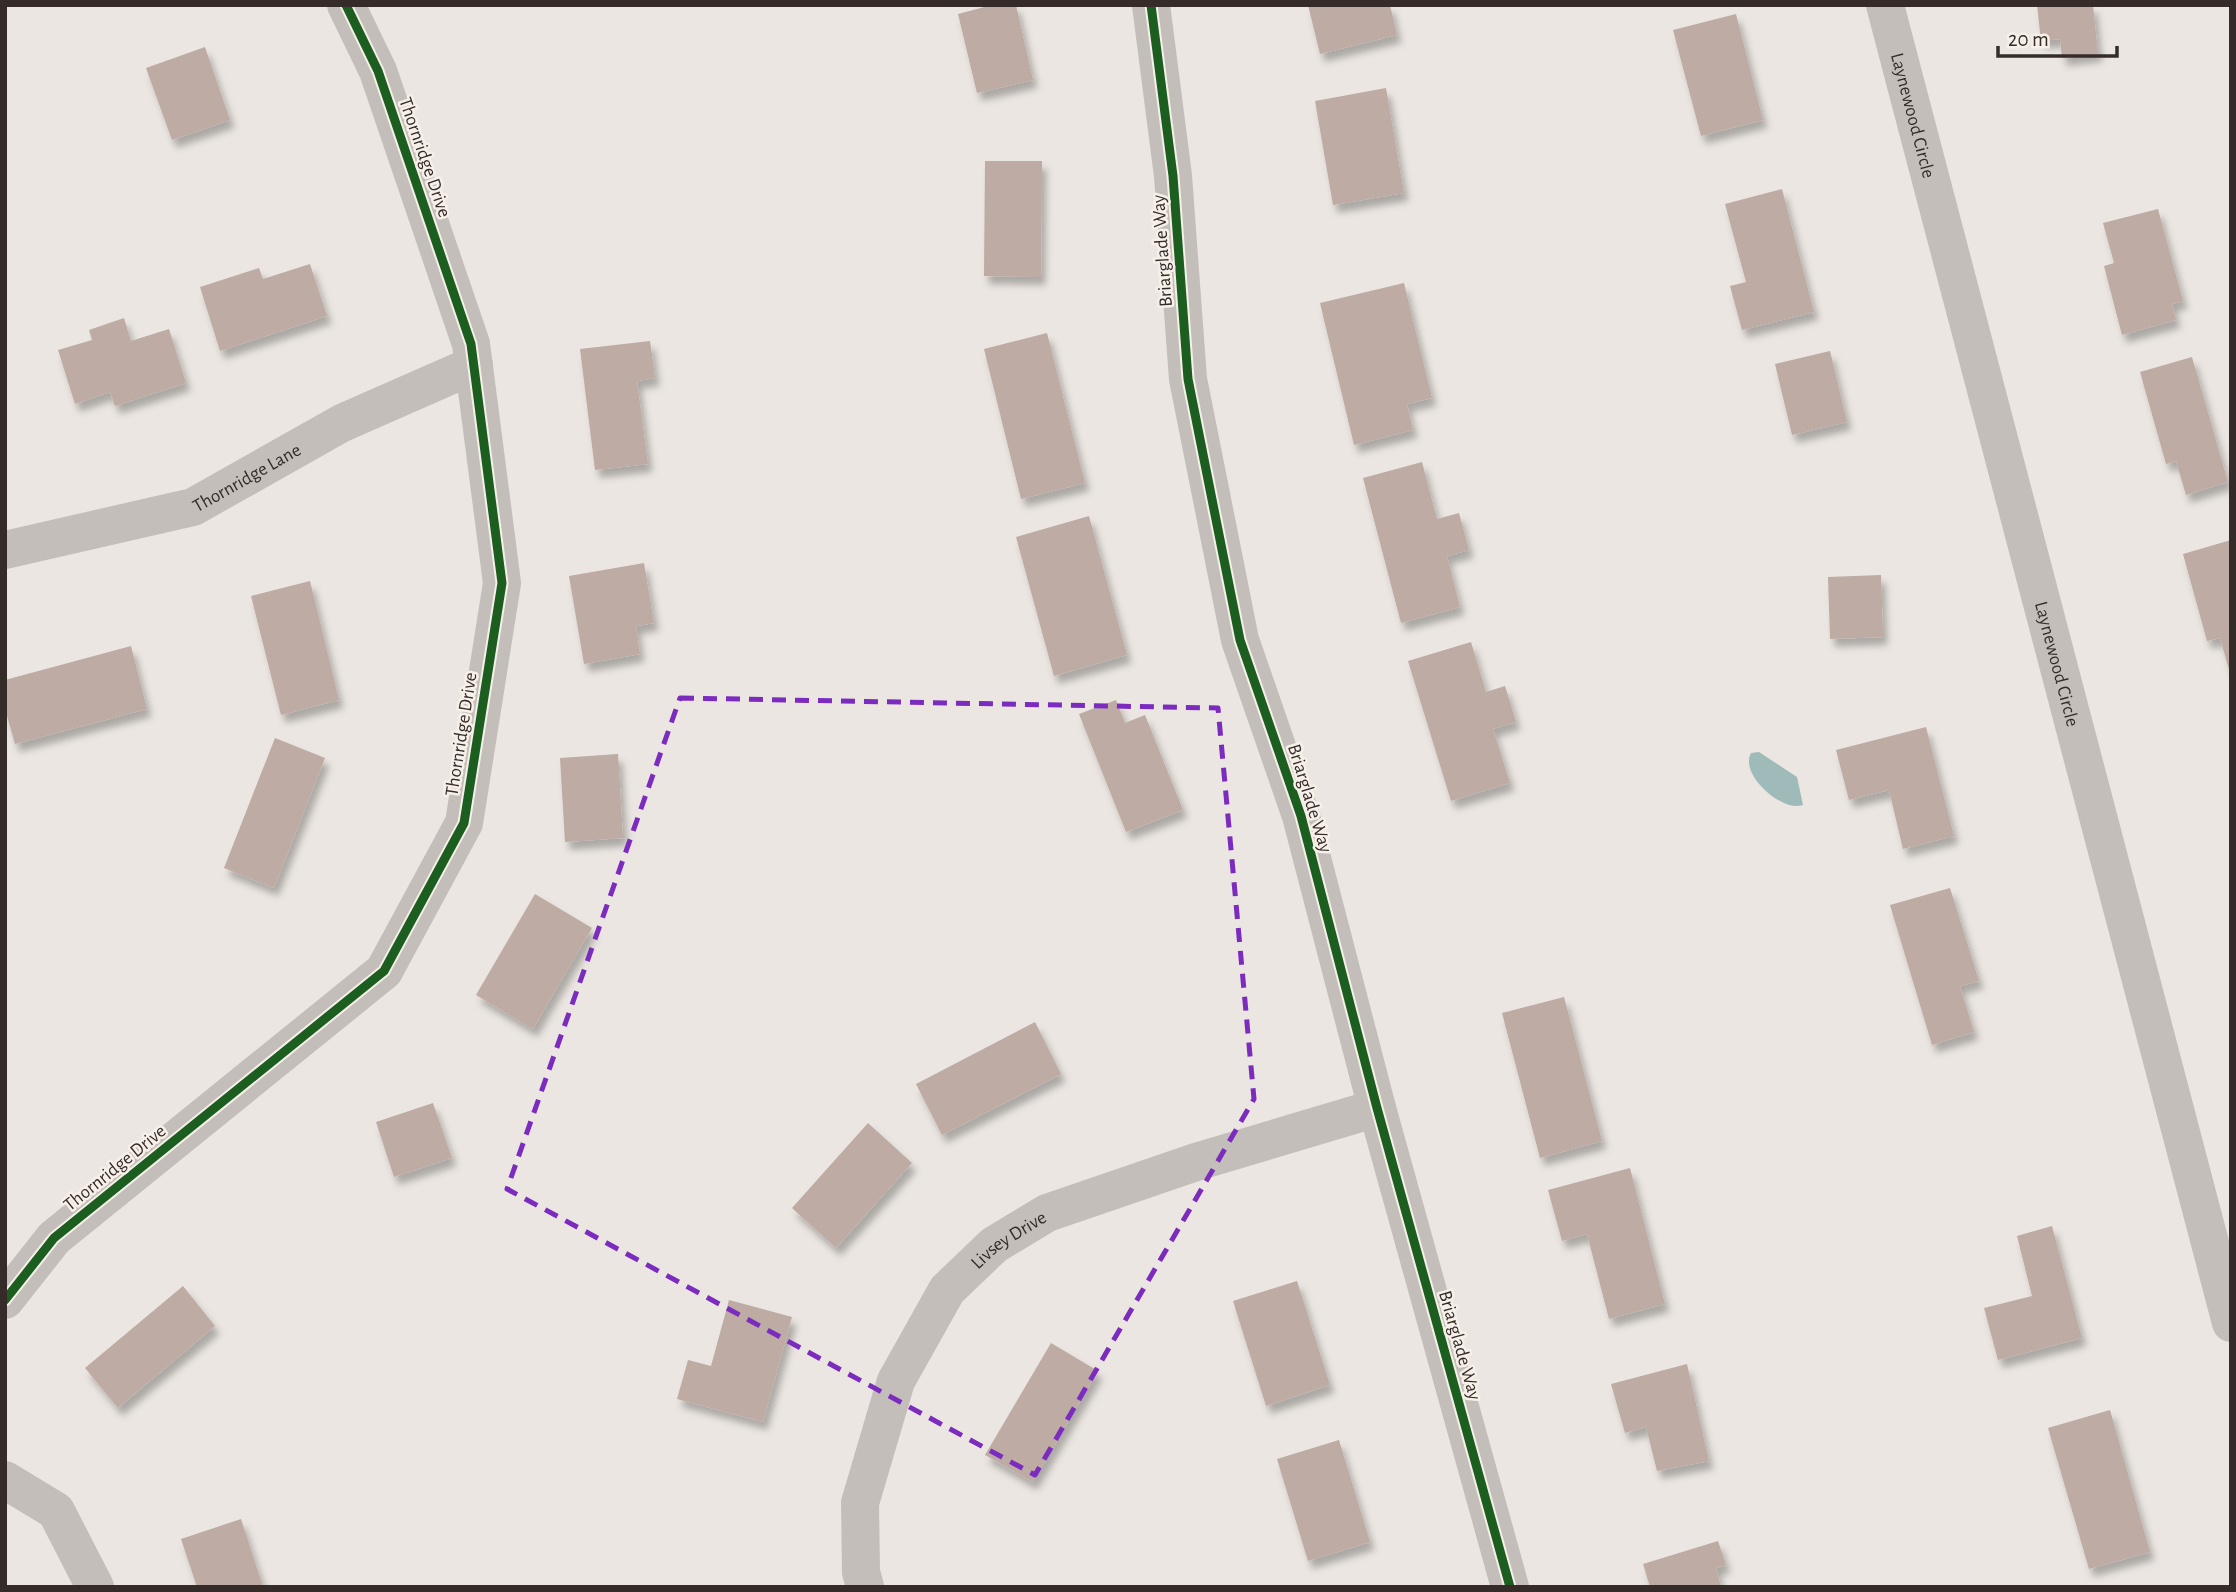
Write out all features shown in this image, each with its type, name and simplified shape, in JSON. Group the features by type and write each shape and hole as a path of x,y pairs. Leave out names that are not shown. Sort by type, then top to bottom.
{"street":[{"name":"Thornridge Drive","path":"5,1300 54,1238 384,971 464,823 502,583 471,344 378,71 346,5"},
{"name":"Briarglade Way","path":"1150,5 1173,176 1188,380 1241,640 1301,816 1377,1108 1510,1587"},
{"name":"Laynewood Circle","path":"1885,5 2231,1323"},
{"name":"Thornridge Lane","path":"5,550 193,507 342,423 474,365"},
{"name":"Livsey Drive","path":"865,1587 861,1572 860,1503 896,1381 947,1290 994,1245 1046,1213 1196,1162 1377,1108"},
{"path":"5,1480 56,1511 95,1587"}],"highlighted area":[{"path":"680,698 1218,708 1254,1099 1035,1475 507,1189"}],"water":[{"path":"1759,752 1797,777 1803,805 1795,806 1775,798 1757,781 1749,762 1751,753"}],"building":[{"path":"992,5 1016,5 1033,80 977,93 958,14"},
{"path":"1308,5 1390,5 1397,35 1320,54"},
{"path":"2037,5 2093,5 2098,54 2062,58 2060,39 2041,41"},
{"path":"1736,14 1763,120 1701,136 1673,30"},
{"path":"205,47 230,120 172,140 146,68"},
{"path":"1386,88 1404,193 1333,205 1315,101"},
{"path":"985,161 1042,161 1041,277 984,276"},
{"path":"1782,189 1814,312 1742,330 1730,286 1746,282 1725,204"},
{"path":"2158,209 2183,301 2172,304 2176,320 2122,335 2104,266 2114,263 2103,223"},
{"path":"310,264 327,316 220,351 200,287 259,268 263,279"},
{"path":"1404,283 1432,398 1407,404 1413,430 1354,445 1320,303"},
{"path":"124,318 131,341 169,329 186,383 115,406 110,392 75,404 58,350 92,340 89,330"},
{"path":"1047,333 1085,483 1021,499 984,349"},
{"path":"650,341 655,378 637,381 648,464 595,470 580,349"},
{"path":"1830,351 1847,422 1792,435 1775,364"},
{"path":"2192,357 2228,482 2186,495 2176,461 2166,464 2140,372"},
{"path":"1422,462 1437,519 1459,513 1469,550 1447,556 1460,607 1401,623 1363,478"},
{"path":"1089,516 1127,655 1054,676 1016,537"},
{"path":"2231,540 2230,673 2220,638 2207,641 2183,554"},
{"path":"644,563 654,623 636,626 640,654 584,664 569,576"},
{"path":"1881,575 1883,637 1830,639 1828,577"},
{"path":"310,581 339,700 281,715 251,596"},
{"path":"1471,642 1486,692 1505,686 1516,722 1493,729 1510,783 1451,801 1408,661"},
{"path":"131,646 147,709 15,744 5,709 5,680"},
{"path":"1116,700 1125,723 1145,715 1183,810 1126,832 1079,714"},
{"path":"1926,727 1954,836 1903,849 1889,790 1849,800 1836,750"},
{"path":"275,738 325,758 274,888 224,868"},
{"path":"618,754 623,838 565,842 560,758"},
{"path":"1950,888 1979,981 1960,986 1974,1032 1932,1045 1890,905"},
{"path":"535,894 592,928 533,1029 476,995"},
{"path":"1564,997 1602,1141 1540,1158 1502,1013"},
{"path":"1035,1022 1061,1074 942,1135 916,1084"},
{"path":"433,1103 452,1158 394,1177 376,1122"},
{"path":"868,1123 912,1163 836,1248 792,1208"},
{"path":"1630,1168 1665,1304 1609,1319 1587,1234 1562,1241 1548,1190"},
{"path":"2052,1226 2082,1338 1998,1360 1984,1308 2032,1296 2017,1236"},
{"path":"1297,1281 1330,1385 1266,1406 1233,1301"},
{"path":"183,1286 215,1326 118,1408 85,1368"},
{"path":"729,1300 792,1317 763,1422 677,1399 688,1360 711,1366"},
{"path":"1051,1343 1098,1371 1033,1482 985,1455"},
{"path":"1687,1364 1709,1461 1657,1471 1646,1427 1625,1433 1611,1384"},
{"path":"2110,1410 2150,1552 2089,1569 2048,1428"},
{"path":"1339,1440 1370,1542 1308,1561 1277,1459"},
{"path":"241,1519 263,1587 197,1587 181,1539"},
{"path":"1718,1541 1726,1565 1716,1568 1721,1587 1650,1587 1643,1564"}],"cycle path":[{"path":"5,1300 54,1238 384,971 464,823 502,583 471,344 378,71 346,5"},
{"path":"1151,5 1173,176 1188,379 1240,640 1301,816 1377,1108 1510,1587"}]}
